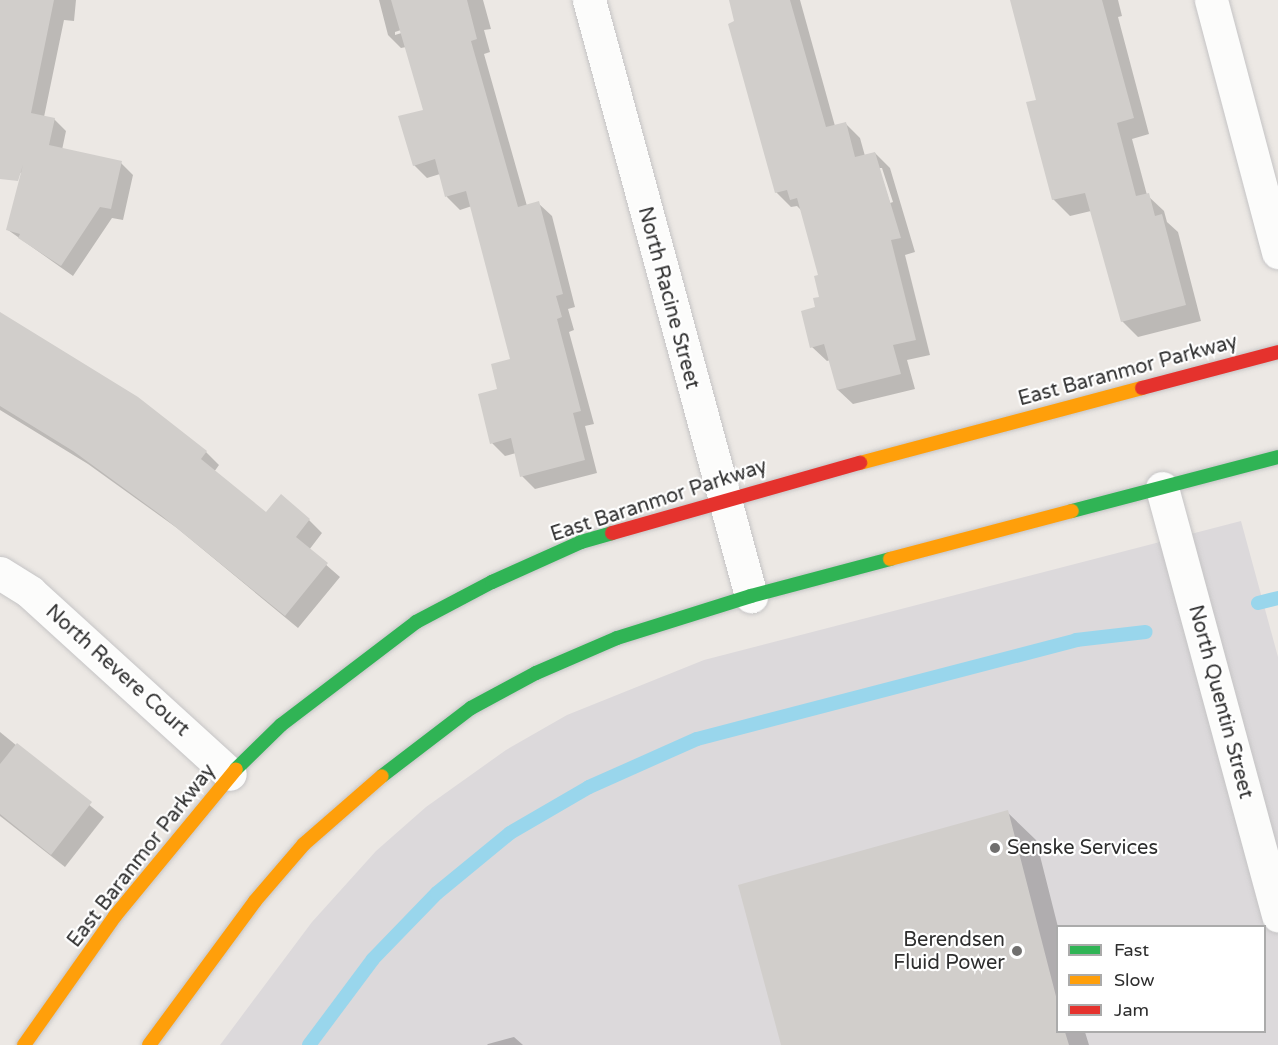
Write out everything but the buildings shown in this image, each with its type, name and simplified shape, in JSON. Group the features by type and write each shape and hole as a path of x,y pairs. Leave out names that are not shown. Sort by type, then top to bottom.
{"street":[{"name":"North Racine Street","path":"589,0 751,596"},
{"path":"1211,0 1278,252"},
{"name":"East Baranmor Parkway","path":"24,1045 115,916 230,774 281,725 417,622 492,582 582,542 723,499 1278,352"},
{"path":"149,1045 255,901 304,844 403,758 471,708 536,673 617,638 751,596 1278,457"},
{"name":"North Quentin Street","path":"1161,488 1278,916"},
{"name":"North Revere Court","path":"0,573 30,592 230,774"}],"shaded area":[{"path":"1241,521 1278,657 1278,1045 220,1045 312,922 376,851 426,807 506,750 567,715 704,660"}],"waterway":[{"path":"1258,603 1278,598"},
{"path":"309,1045 373,959 437,893 510,833 589,787 697,739 1076,640 1146,632"}],"traffic: fast":[{"path":"1072,511 1278,457"},
{"path":"236,769 281,725 416,622 492,582 581,542 612,533"},
{"path":"382,776 471,708 536,673 617,638 751,596 890,559"}],"traffic: slow":[{"path":"860,463 1142,388"},
{"path":"890,559 1072,511"},
{"path":"24,1045 115,916 236,769"},
{"path":"149,1045 255,901 304,844 382,776"}],"traffic: jam":[{"path":"1142,388 1278,352"},
{"path":"612,533 860,463"}],"place":[{"name":"Senske Services","path":"995,848"},
{"name":"Berendsen Fluid Power","path":"1017,951"}]}
